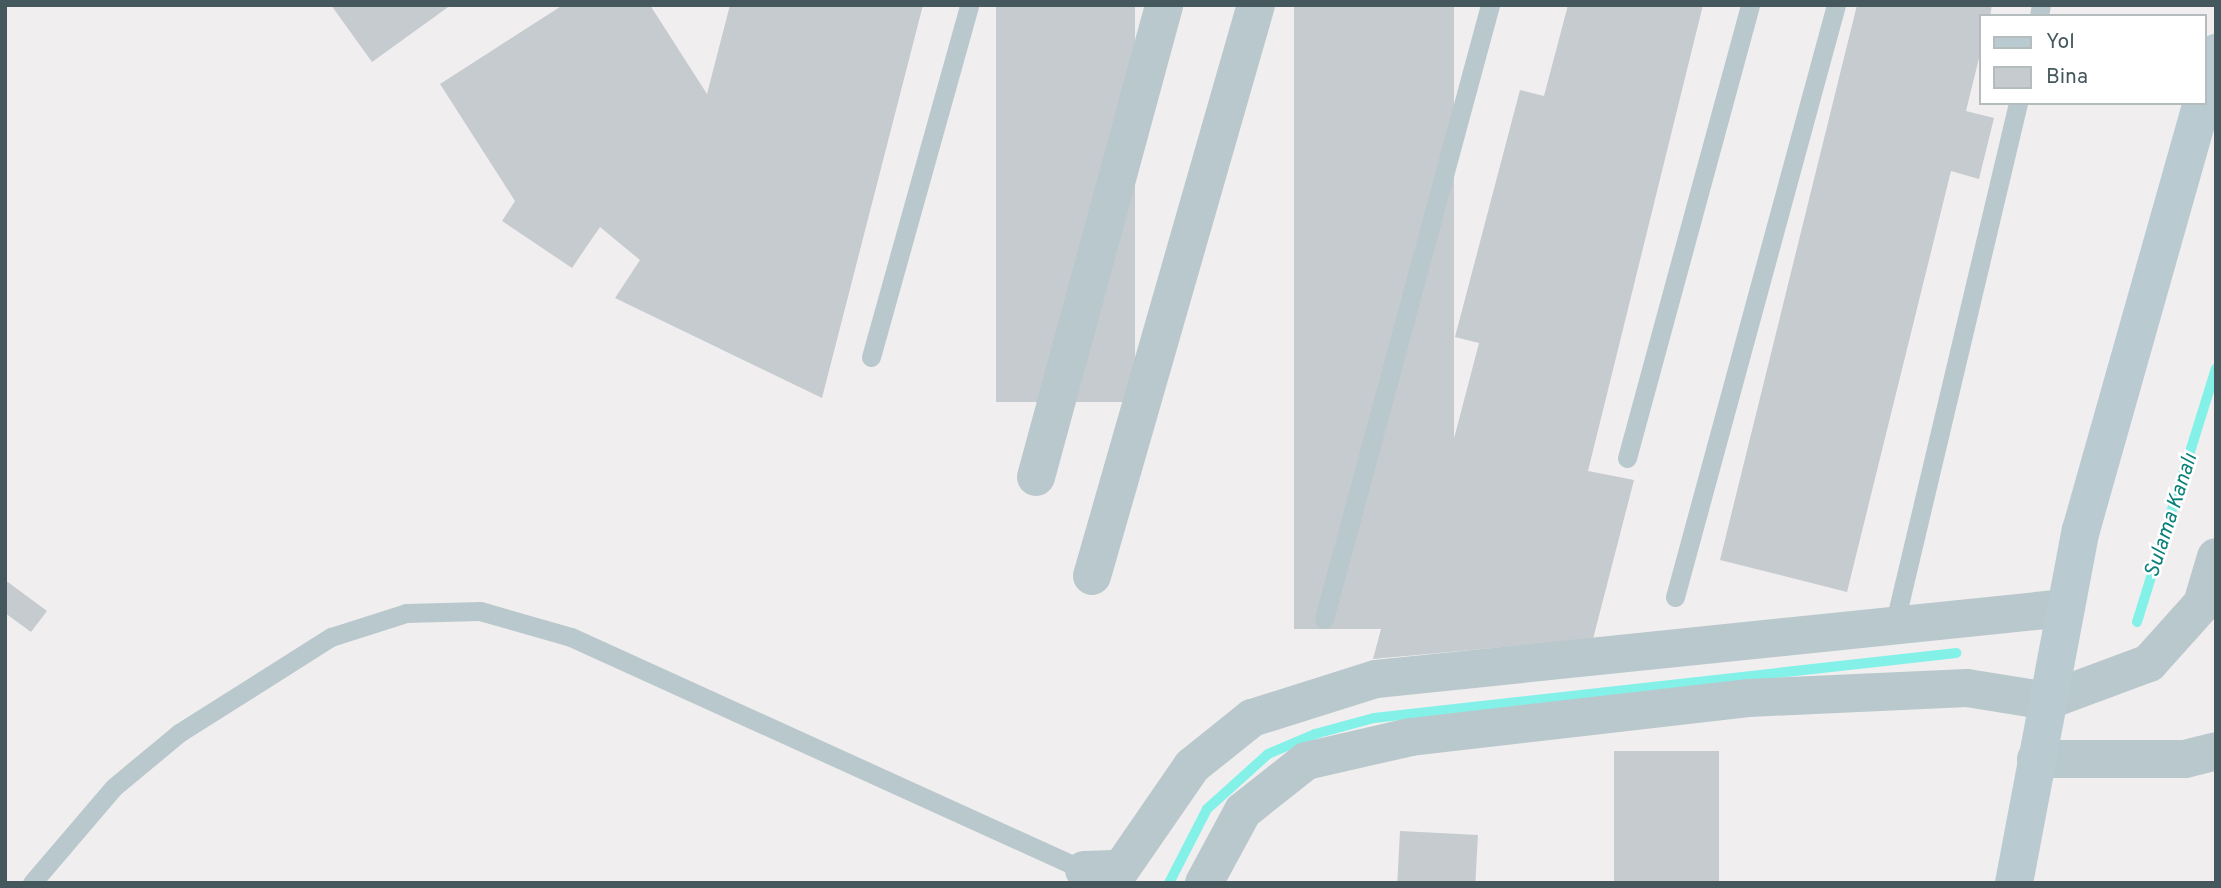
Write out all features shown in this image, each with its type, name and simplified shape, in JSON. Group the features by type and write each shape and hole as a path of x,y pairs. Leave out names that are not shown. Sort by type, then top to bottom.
{"main road":[{"path":"2207,83 2216,53"},
{"path":"2014,883 2081,530 2201,105"}],"street":[{"path":"1036,477 1164,5"},
{"path":"1092,576 1255,5"},
{"path":"1204,883 1242,811 1306,761 1410,737 1748,698 1967,688 2047,701 2149,663 2202,604 2216,557"},
{"path":"1084,870 1121,869 1192,766 1252,718 1376,679 2065,608"},
{"path":"2036,759 2185,758 2216,751"}],"lane":[{"path":"871,357 969,5"},
{"path":"1324,619 1490,5"},
{"path":"1627,458 1750,5"},
{"path":"1675,597 1836,5"},
{"path":"1894,626 2018,105"},
{"path":"32,883 114,787 179,733 331,637 406,613 480,611 571,638 1084,870"}],"building":[{"path":"331,5 451,5 372,62"},
{"path":"563,5 650,5 707,94 730,5 923,5 822,398 615,298 640,260 600,227 572,268 502,221 515,201 440,84"},
{"path":"996,5 1135,5 1135,402 996,402"},
{"path":"1294,5 1454,5 1454,629 1294,629"},
{"path":"1568,5 1703,5 1588,471 1634,480 1593,639 1373,659 1411,517 1434,515 1479,343 1455,337 1520,90 1544,96"},
{"path":"1857,5 1992,5 1990,14 1980,14 1980,54 1966,111 1994,118 1979,179 1951,171 1847,592 1720,560"},
{"path":"5,580 47,611 31,632 5,613"},
{"path":"1614,751 1719,751 1719,883 1614,883"},
{"path":"1400,831 1478,835 1475,883 1397,883"}],"waterway":[{"name":"Sulama Kanalı","path":"2137,622 2216,369"},
{"path":"1169,883 1207,809 1268,754 1315,734 1374,718 1956,653"}]}
